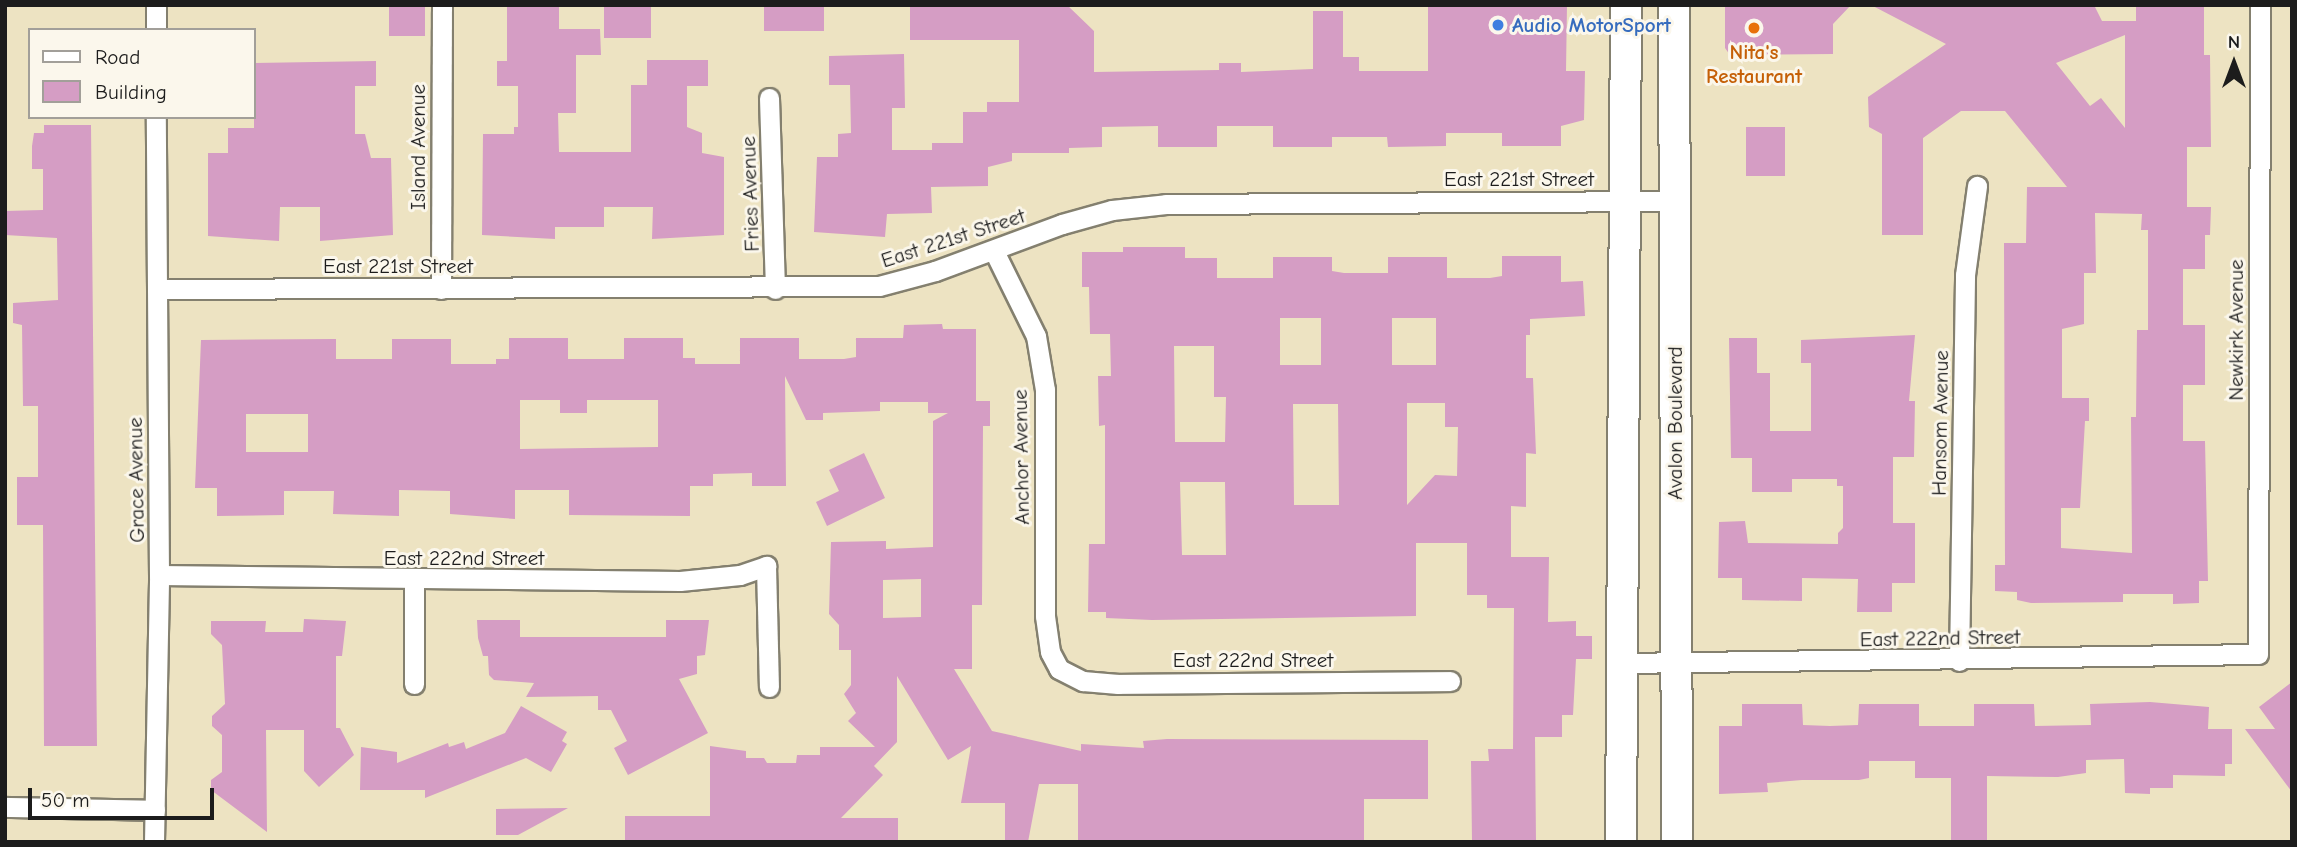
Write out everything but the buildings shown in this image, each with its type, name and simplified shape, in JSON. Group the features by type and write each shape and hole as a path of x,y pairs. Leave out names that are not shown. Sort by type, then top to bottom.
{"main road":[{"path":"1621,842 1626,5"},
{"name":"Avalon Boulevard","path":"1674,5 1677,842"}],"street":[{"path":"156,5 156,28"},
{"name":"Island Avenue","path":"441,289 442,5"},
{"name":"Newkirk Avenue","path":"2258,654 2260,5"},
{"name":"Fries Avenue","path":"769,98 775,289"},
{"name":"Grace Avenue","path":"154,842 159,575 156,119"},
{"name":"Hansom Avenue","path":"1959,661 1965,275 1977,186"},
{"name":"East 221st Street","path":"157,289 775,289 879,286 994,251 1112,210 1166,204 1676,201"},
{"name":"Anchor Avenue","path":"994,251 1035,336 1045,390 1045,616 1050,652 1059,669"},
{"name":"East 222nd Street","path":"159,575 414,581 680,581 740,575 766,566 769,687"},
{"path":"414,581 414,684"},
{"name":"East 222nd Street","path":"1622,663 1959,661 2258,654"},
{"name":"East 222nd Street","path":"1059,669 1083,681 1118,684 1450,681"},
{"path":"5,807 155,810"}],"place":[{"name":"Audio MotorSport","path":"1498,25"},
{"name":"Nita's Restaurant","path":"1754,28"}]}
